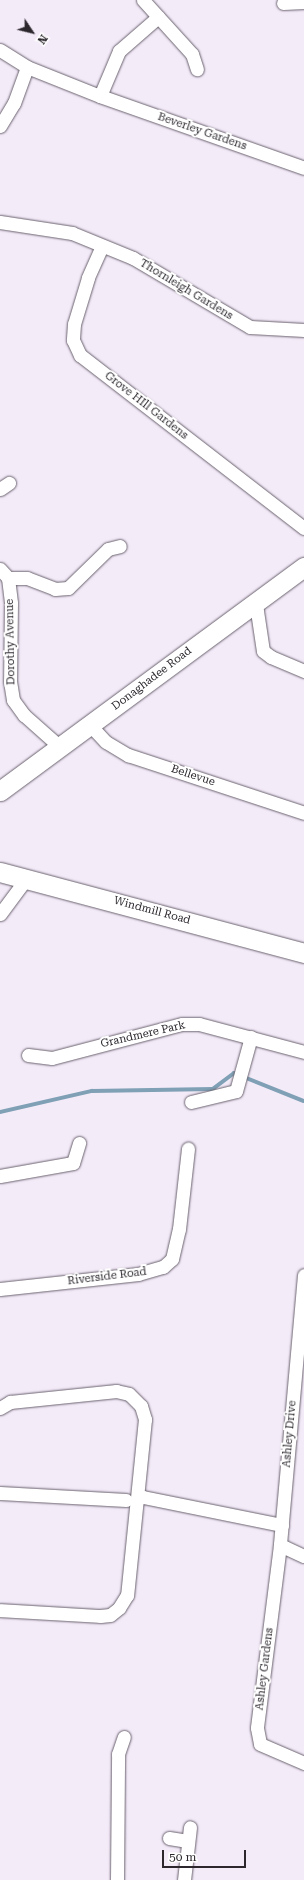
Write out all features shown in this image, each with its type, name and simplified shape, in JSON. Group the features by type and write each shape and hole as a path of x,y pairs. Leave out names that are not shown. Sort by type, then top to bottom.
{"main road":[{"name":"Donaghadee Road","path":"0,791 304,567"},
{"name":"Windmill Road","path":"0,872 304,953"}],"street":[{"path":"143,0 192,54 197,69"},
{"path":"283,3 304,2"},
{"path":"100,96 119,51 158,17"},
{"name":"Beverley Gardens","path":"0,50 27,67 100,96 304,168"},
{"path":"0,126 14,102 27,67"},
{"name":"Thornleigh Gardens","path":"0,222 72,233 133,258 250,327 304,330"},
{"name":"Grove HIll Gardens","path":"102,246 88,278 74,324 73,340 80,355 304,528"},
{"path":"4,573 27,578 55,589 68,588 108,549 120,546"},
{"name":"Dorothy Avenue","path":"4,573 11,603 10,681 13,700 24,715 60,747"},
{"path":"253,604 258,611 263,651 271,657 304,671"},
{"name":"Bellevue","path":"90,725 106,742 128,755 304,813"},
{"path":"0,914 26,880"},
{"name":"Grandmere Park","path":"28,1055 52,1058 182,1024 198,1024 304,1052"},
{"path":"191,1102 236,1091 251,1037"},
{"path":"0,1176 73,1163 78,1143"},
{"name":"Riverside Road","path":"0,1289 138,1274 163,1267 172,1259 179,1229 188,1149"},
{"name":"Ashley Drive","path":"280,1545 304,1275"},
{"path":"0,1408 10,1402 116,1391 129,1394 141,1406 145,1420 132,1499 127,1595 120,1608 110,1615 100,1616 0,1610"},
{"path":"0,1493 132,1499 143,1497 282,1525"},
{"path":"280,1545 304,1556"},
{"name":"Ashley Gardens","path":"280,1545 257,1728 260,1744 304,1763"},
{"path":"117,1880 118,1754 124,1737"},
{"path":"184,1880 190,1827"},
{"path":"169,1838 188,1840"}],"waterway":[{"path":"0,1112 92,1091 213,1089 234,1073 304,1101"}]}
